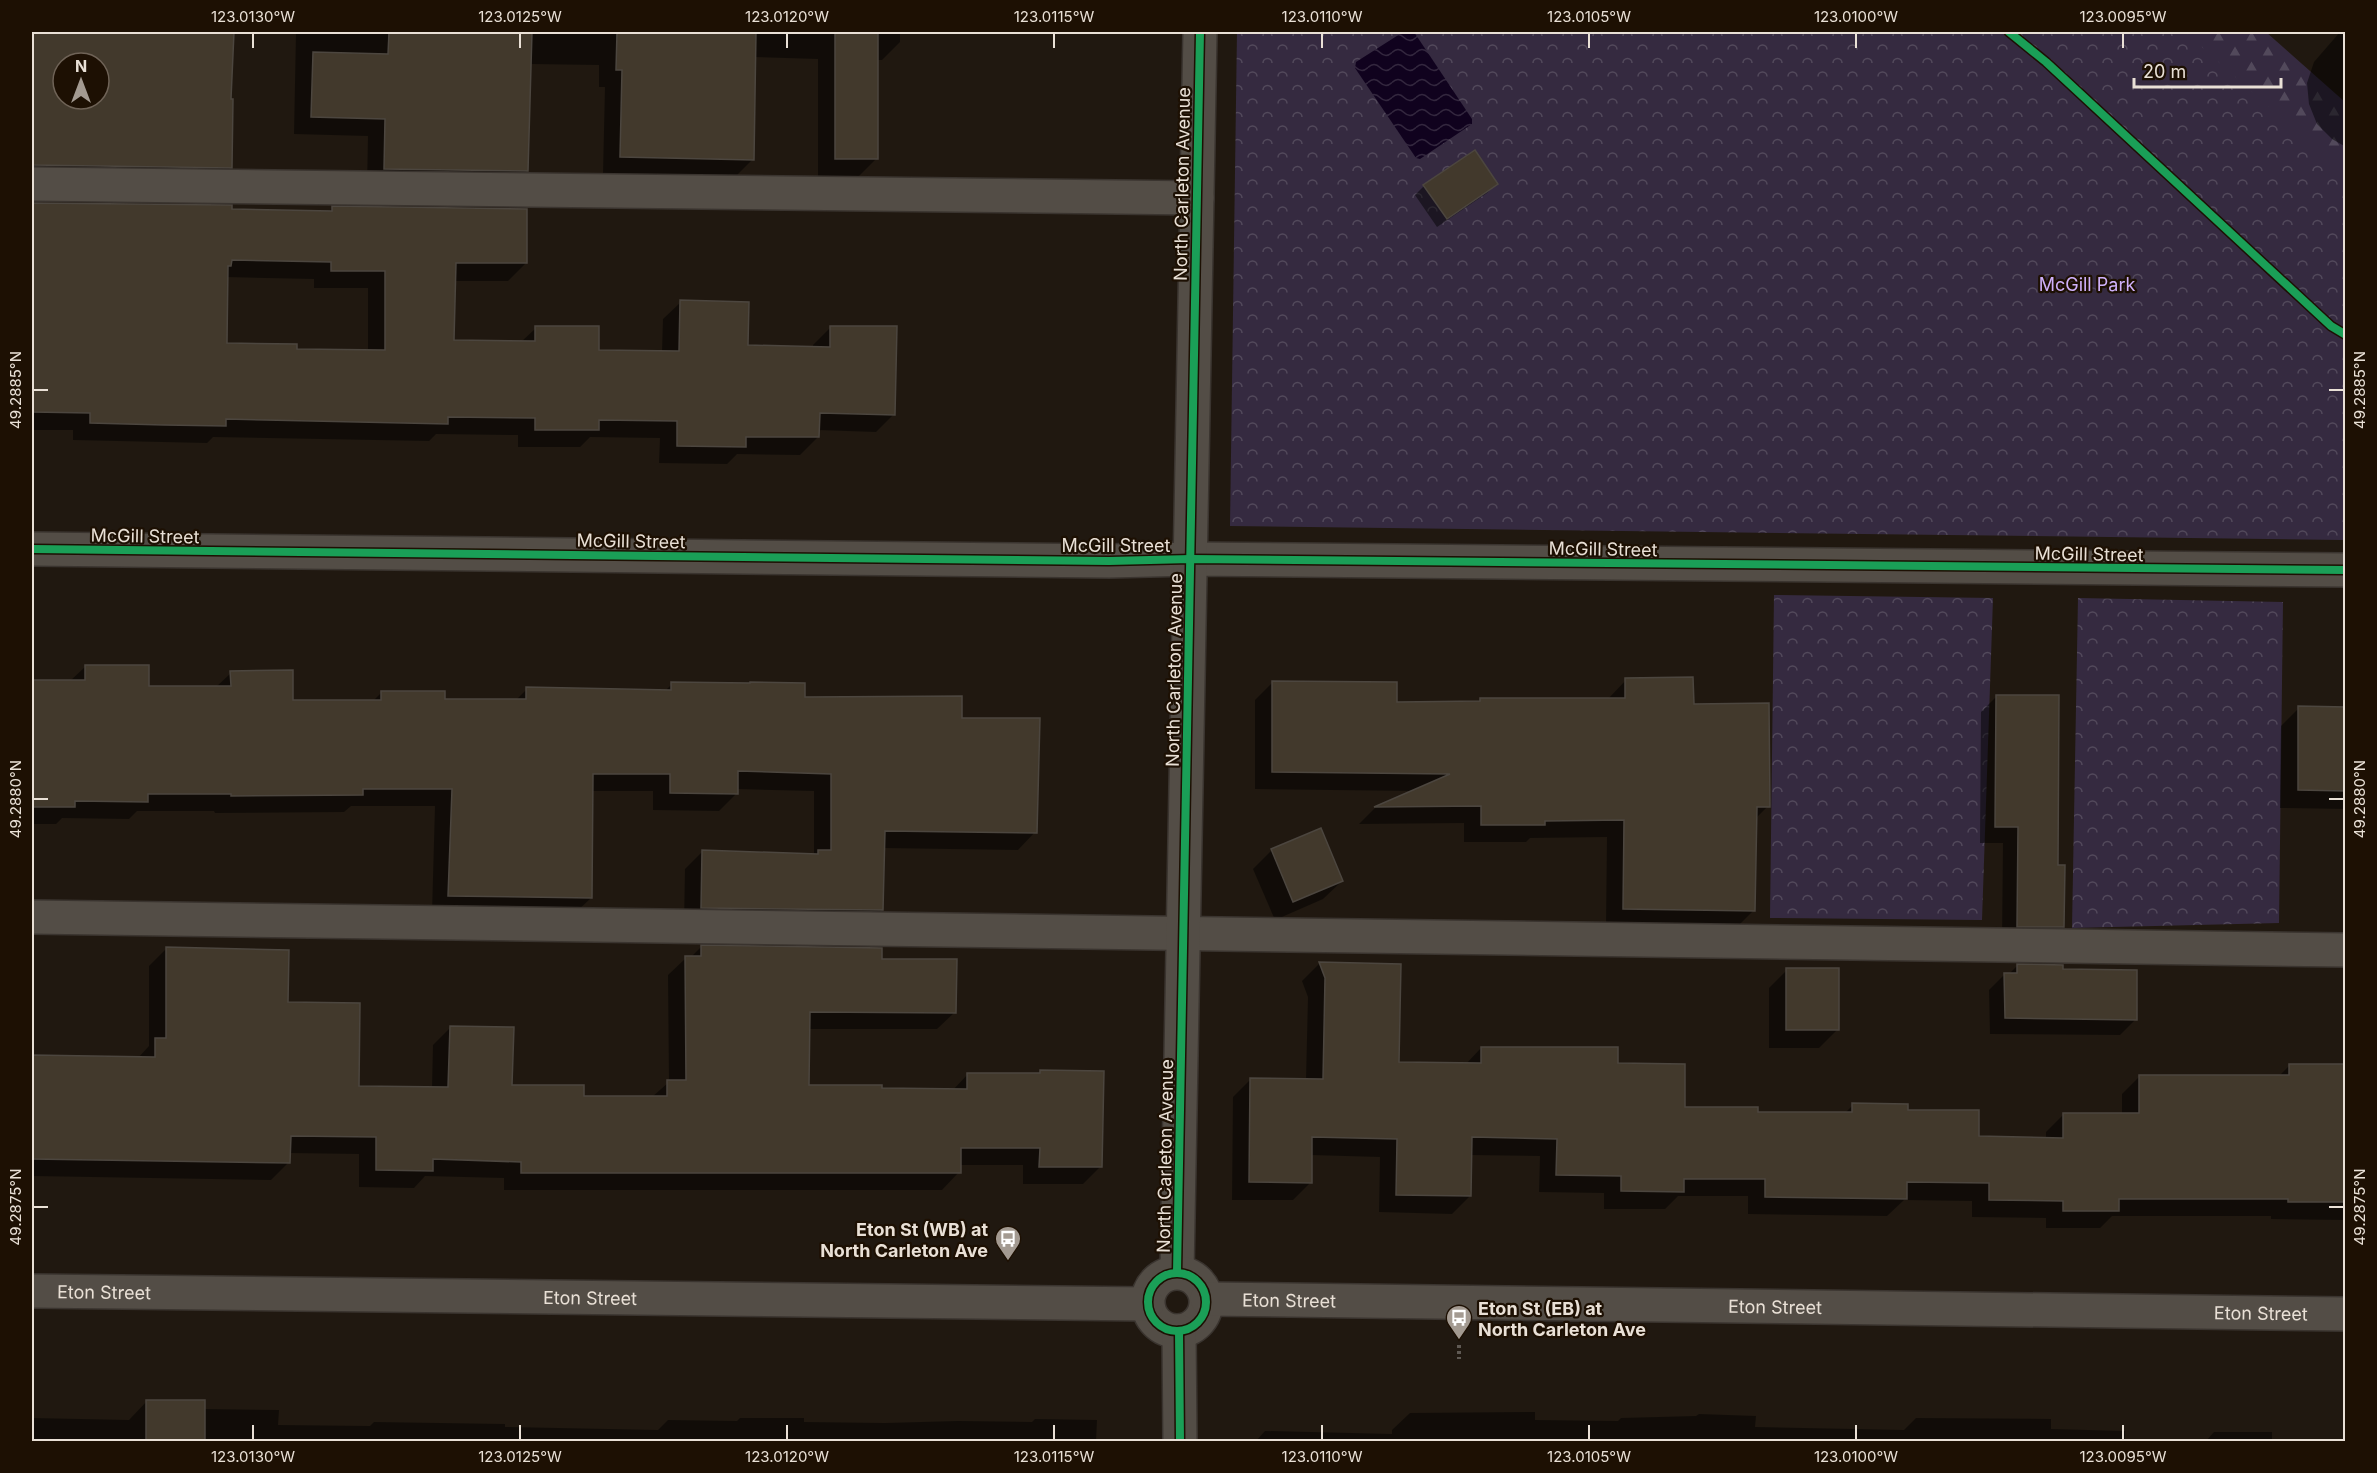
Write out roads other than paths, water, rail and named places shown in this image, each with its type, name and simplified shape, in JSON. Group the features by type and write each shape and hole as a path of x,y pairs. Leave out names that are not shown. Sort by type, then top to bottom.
{"street":[{"name":"North Carleton Avenue","path":"1177,1272 1200,32"},
{"path":"32,184 1197,198"},
{"name":"McGill Street","path":"32,549 1109,561 1191,559 2346,570"},
{"path":"32,917 2346,950"},
{"path":"1177,1272 1190,1275 1198,1281 1207,1299 1203,1316 1187,1329 1179,1331 1164,1329 1150,1314 1147,1304 1152,1286 1158,1279 1177,1272"},
{"name":"Eton Street","path":"32,1291 1147,1304"},
{"name":"Eton Street","path":"1207,1299 2346,1314"},
{"path":"1179,1331 1180,1442"}],"water":[{"path":"1403,32 1414,32 1472,119 1472,124 1420,159 1416,158 1355,68 1356,62"}],"place":[{"name":"Eton St (WB) at North Carleton Ave","path":"1008,1262"},
{"name":"Eton St (EB) at North Carleton Ave","path":"1459,1341"}],"park label":[{"name":"McGill Park","path":"2087,284"}]}
